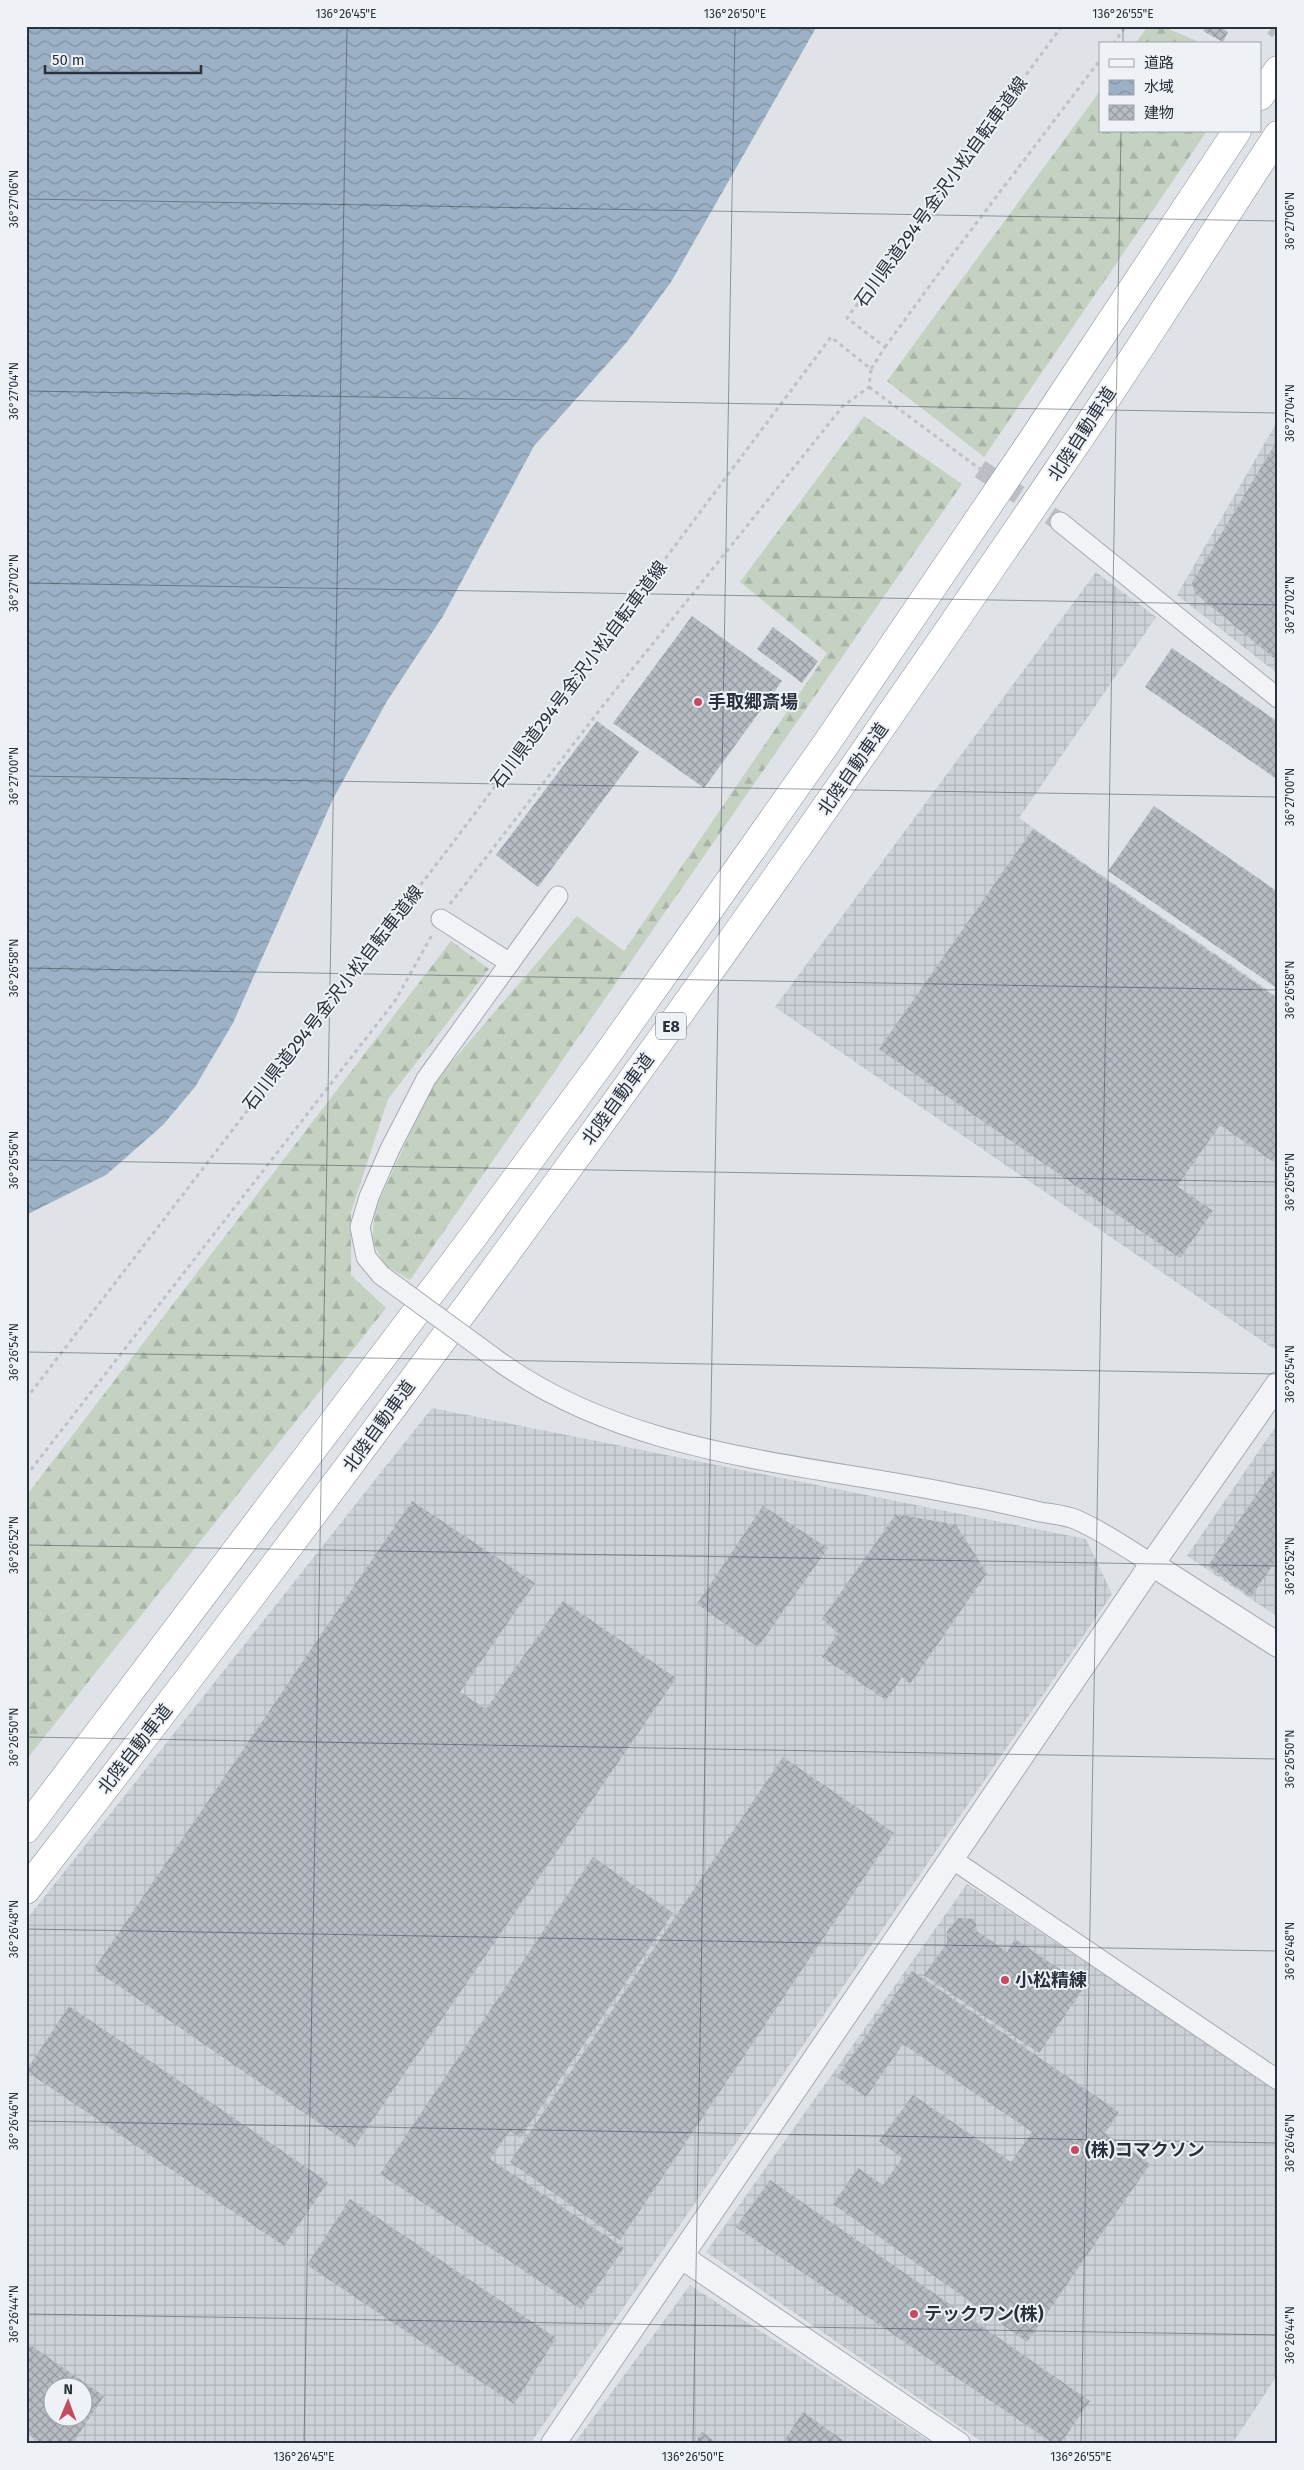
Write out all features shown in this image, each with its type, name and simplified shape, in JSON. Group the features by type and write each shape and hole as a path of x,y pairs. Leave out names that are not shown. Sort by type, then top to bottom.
{"highway":[{"path":"1262,93 1278,70"},
{"name":"北陸自動車道","path":"26,1829 467,1245 614,1044 826,744 1029,445 1236,132"},
{"name":"北陸自動車道","path":"26,1890 343,1476 644,1063 853,770 1050,482 1278,135"}],"street":[{"path":"1060,522 1278,698"},
{"path":"558,896 426,1079 390,1149 369,1197 360,1227 366,1257 381,1275 517,1374 574,1407 644,1432 724,1453 900,1482 1075,1519 1110,1537 1278,1645"},
{"path":"441,919 510,962"},
{"path":"553,2444 1152,1564 1278,1384"},
{"path":"952,1859 1278,2080"},
{"path":"682,2257 958,2444"}],"path":[{"name":"石川県道294号金沢小松自転車道線","path":"26,1399 479,809 831,337 871,370 886,347 847,318 1062,26"},
{"path":"1114,42 1126,26"},
{"path":"886,347 953,254 1099,61"},
{"path":"869,387 980,469"}],"shaded area":[{"path":"1278,420 1278,674 1177,595"},
{"path":"1096,572 1156,617 1019,818 1278,997 1278,1343 1274,1349 775,1007"},
{"path":"432,1408 1086,1539 1112,1594 530,2444 26,2444 26,1920"},
{"path":"1278,1423 1278,1617 1187,1556"},
{"path":"967,1884 1278,2089 1278,2374 1232,2444 985,2444 706,2252"},
{"path":"690,2285 933,2444 574,2444"}],"green space":[{"path":"1148,26 1162,26 1199,42 1136,42"},
{"path":"1099,92 1099,132 1206,132 984,457 887,381"},
{"path":"864,416 962,484 410,1280 385,1265 372,1241 375,1210 432,1085 577,916 624,951 827,653 740,582"},
{"path":"451,941 489,969 388,1099 351,1212 351,1275 386,1308 26,1760 26,1496"}],"water":[{"path":"26,26 817,26 671,282 627,342 534,446 443,616 387,701 333,799 233,1023 195,1087 163,1125 106,1175 26,1215"}],"building":[{"path":"1206,26 1219,26 1228,32 1223,42 1203,31"},
{"path":"1278,439 1278,654 1275,659 1195,593 1192,583"},
{"name":"手取郷斎場","path":"692,616 782,681 704,788 613,723"},
{"path":"773,627 818,661 802,683 757,649"},
{"path":"1172,648 1278,722 1278,780 1145,687"},
{"path":"597,721 639,752 538,887 496,855"},
{"path":"1154,806 1278,892 1278,989 1108,871"},
{"path":"1033,829 1278,999 1278,1165 1220,1125 1177,1186 1213,1211 1180,1258 879,1049"},
{"path":"1274,1469 1278,1472 1278,1557 1251,1597 1208,1566"},
{"path":"412,1501 535,1583 460,1692 486,1709 563,1601 676,1678 354,2147 94,1969"},
{"path":"763,1506 828,1548 758,1647 697,1604"},
{"path":"896,1514 956,1525 987,1573 910,1684 902,1677 886,1700 822,1657 838,1633 822,1619"},
{"path":"783,1757 894,1833 620,2240 510,2162"},
{"path":"593,1857 673,1913 520,2138 510,2131 490,2159 624,2248 581,2309 380,2174"},
{"name":"小松精練","path":"958,1918 975,1919 977,1931 1007,1952 1015,1939 1085,1986 1039,2053 924,1975 947,1943 947,1931"},
{"name":"(株)コマクソン","path":"912,1971 1119,2112 1105,2133 1150,2164 1027,2342 833,2204 858,2168 883,2185 902,2158 879,2141 913,2095 1011,2162 1032,2132 903,2044 866,2097 837,2077"},
{"path":"69,2006 328,2182 284,2246 26,2071"},
{"name":"テックワン(株)","path":"770,2180 1090,2401 1060,2444 1054,2444 736,2227"},
{"path":"350,2199 556,2338 514,2404 307,2265"},
{"path":"26,2342 78,2378 42,2378 42,2428 83,2428 72,2444 42,2444 26,2433"},
{"path":"92,2388 104,2396 92,2414"},
{"path":"803,2412 848,2444 782,2444"},
{"path":"702,2432 718,2444 694,2444"}],"tunnel":[{"path":"1273,26 1278,30"},
{"path":"980,469 1060,522"}],"place":[{"name":"手取郷斎場","path":"698,702"},
{"name":"小松精練","path":"1005,1980"},
{"name":"(株)コマクソン","path":"1075,2150"},
{"name":"テックワン(株)","path":"914,2314"}]}
